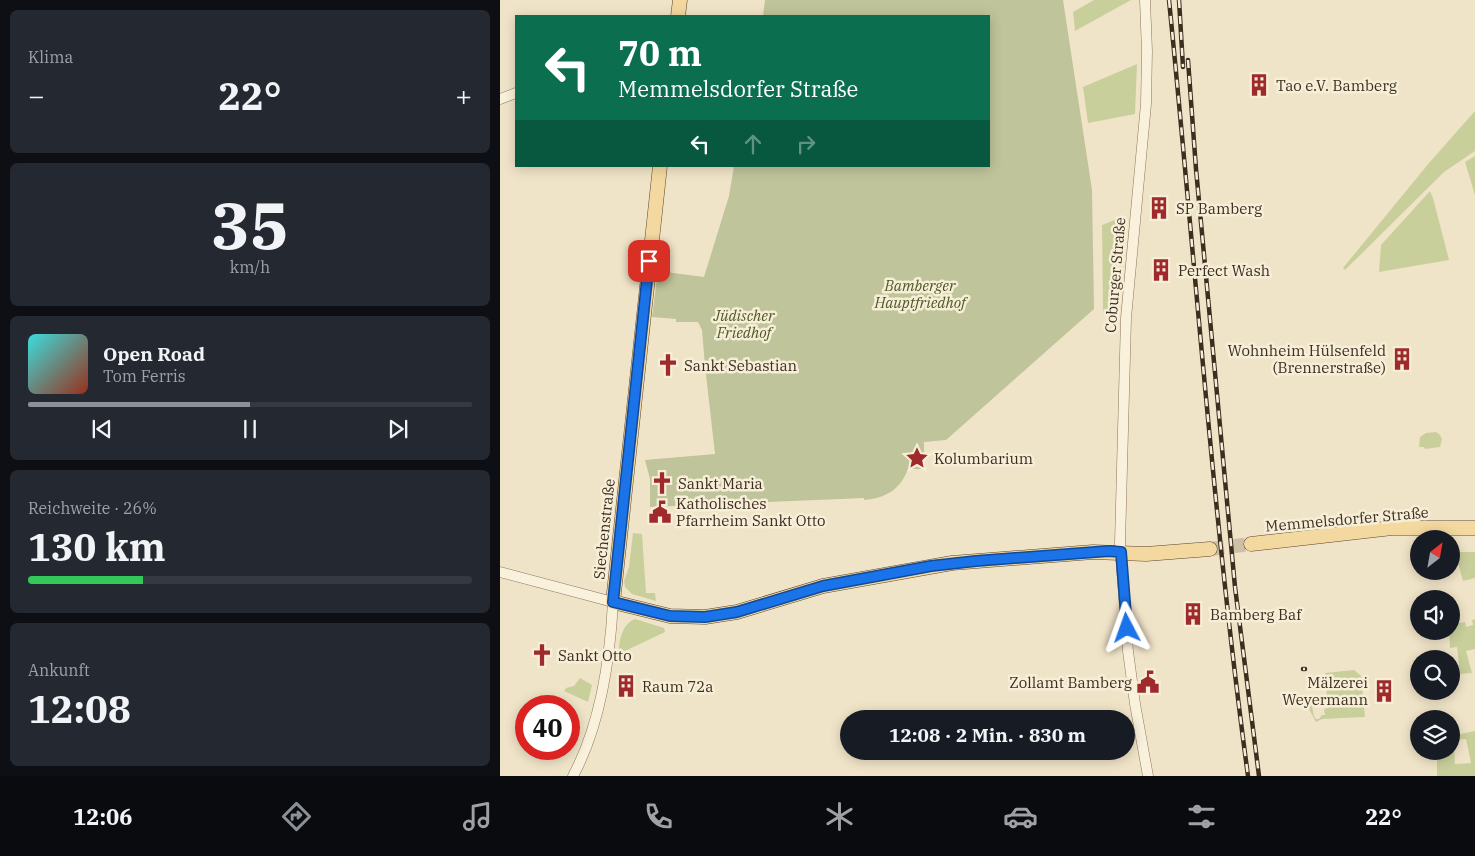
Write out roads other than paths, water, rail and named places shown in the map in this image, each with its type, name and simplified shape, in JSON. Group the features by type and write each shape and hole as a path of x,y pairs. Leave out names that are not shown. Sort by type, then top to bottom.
{"main road":[{"path":"678,15 680,0"},
{"name":"Siechenstraße","path":"613,602 660,167"},
{"name":"Memmelsdorfer Straße","path":"1251,544 1392,528 1475,528"},
{"path":"613,602 670,616 705,617 737,612 823,586 952,563 1093,552 1146,554 1210,549"}],"street":[{"name":"Coburger Straße","path":"1145,0 1147,51 1146,104 1126,318 1121,552 1130,663 1135,704 1148,776"},
{"path":"500,99 515,93"},
{"path":"500,572 613,602"},
{"name":"Siechenstraße","path":"572,776 588,738 603,690 609,652 613,602"}],"tunnel":[{"path":"1210,549 1251,544"}],"railway":[{"path":"1169,0 1214,485 1248,776"},
{"path":"1179,0 1183,67"},
{"path":"1188,60 1196,169 1235,587 1259,776"}],"place":[{"name":"Tao e.V. Bamberg","path":"1259,85"},
{"name":"SP Bamberg","path":"1159,208"},
{"name":"Perfect Wash","path":"1161,270"},
{"name":"Wohnheim Hülsenfeld (Brennerstraße)","path":"1402,359"},
{"name":"Sankt Sebastian","path":"668,365"},
{"name":"Kolumbarium","path":"917,458"},
{"name":"Sankt Maria","path":"662,483"},
{"name":"Katholisches Pfarrheim Sankt Otto","path":"660,512"},
{"name":"Bamberg Baf","path":"1193,614"},
{"name":"Sankt Otto","path":"542,655"},
{"name":"Zollamt Bamberg","path":"1148,682"},
{"name":"Raum 72a","path":"626,686"},
{"name":"Mälzerei Weyermann","path":"1384,691"}],"park label":[{"name":"Bamberger Hauptfriedhof","path":"920,294"},
{"name":"Jüdischer Friedhof","path":"744,324"}]}
